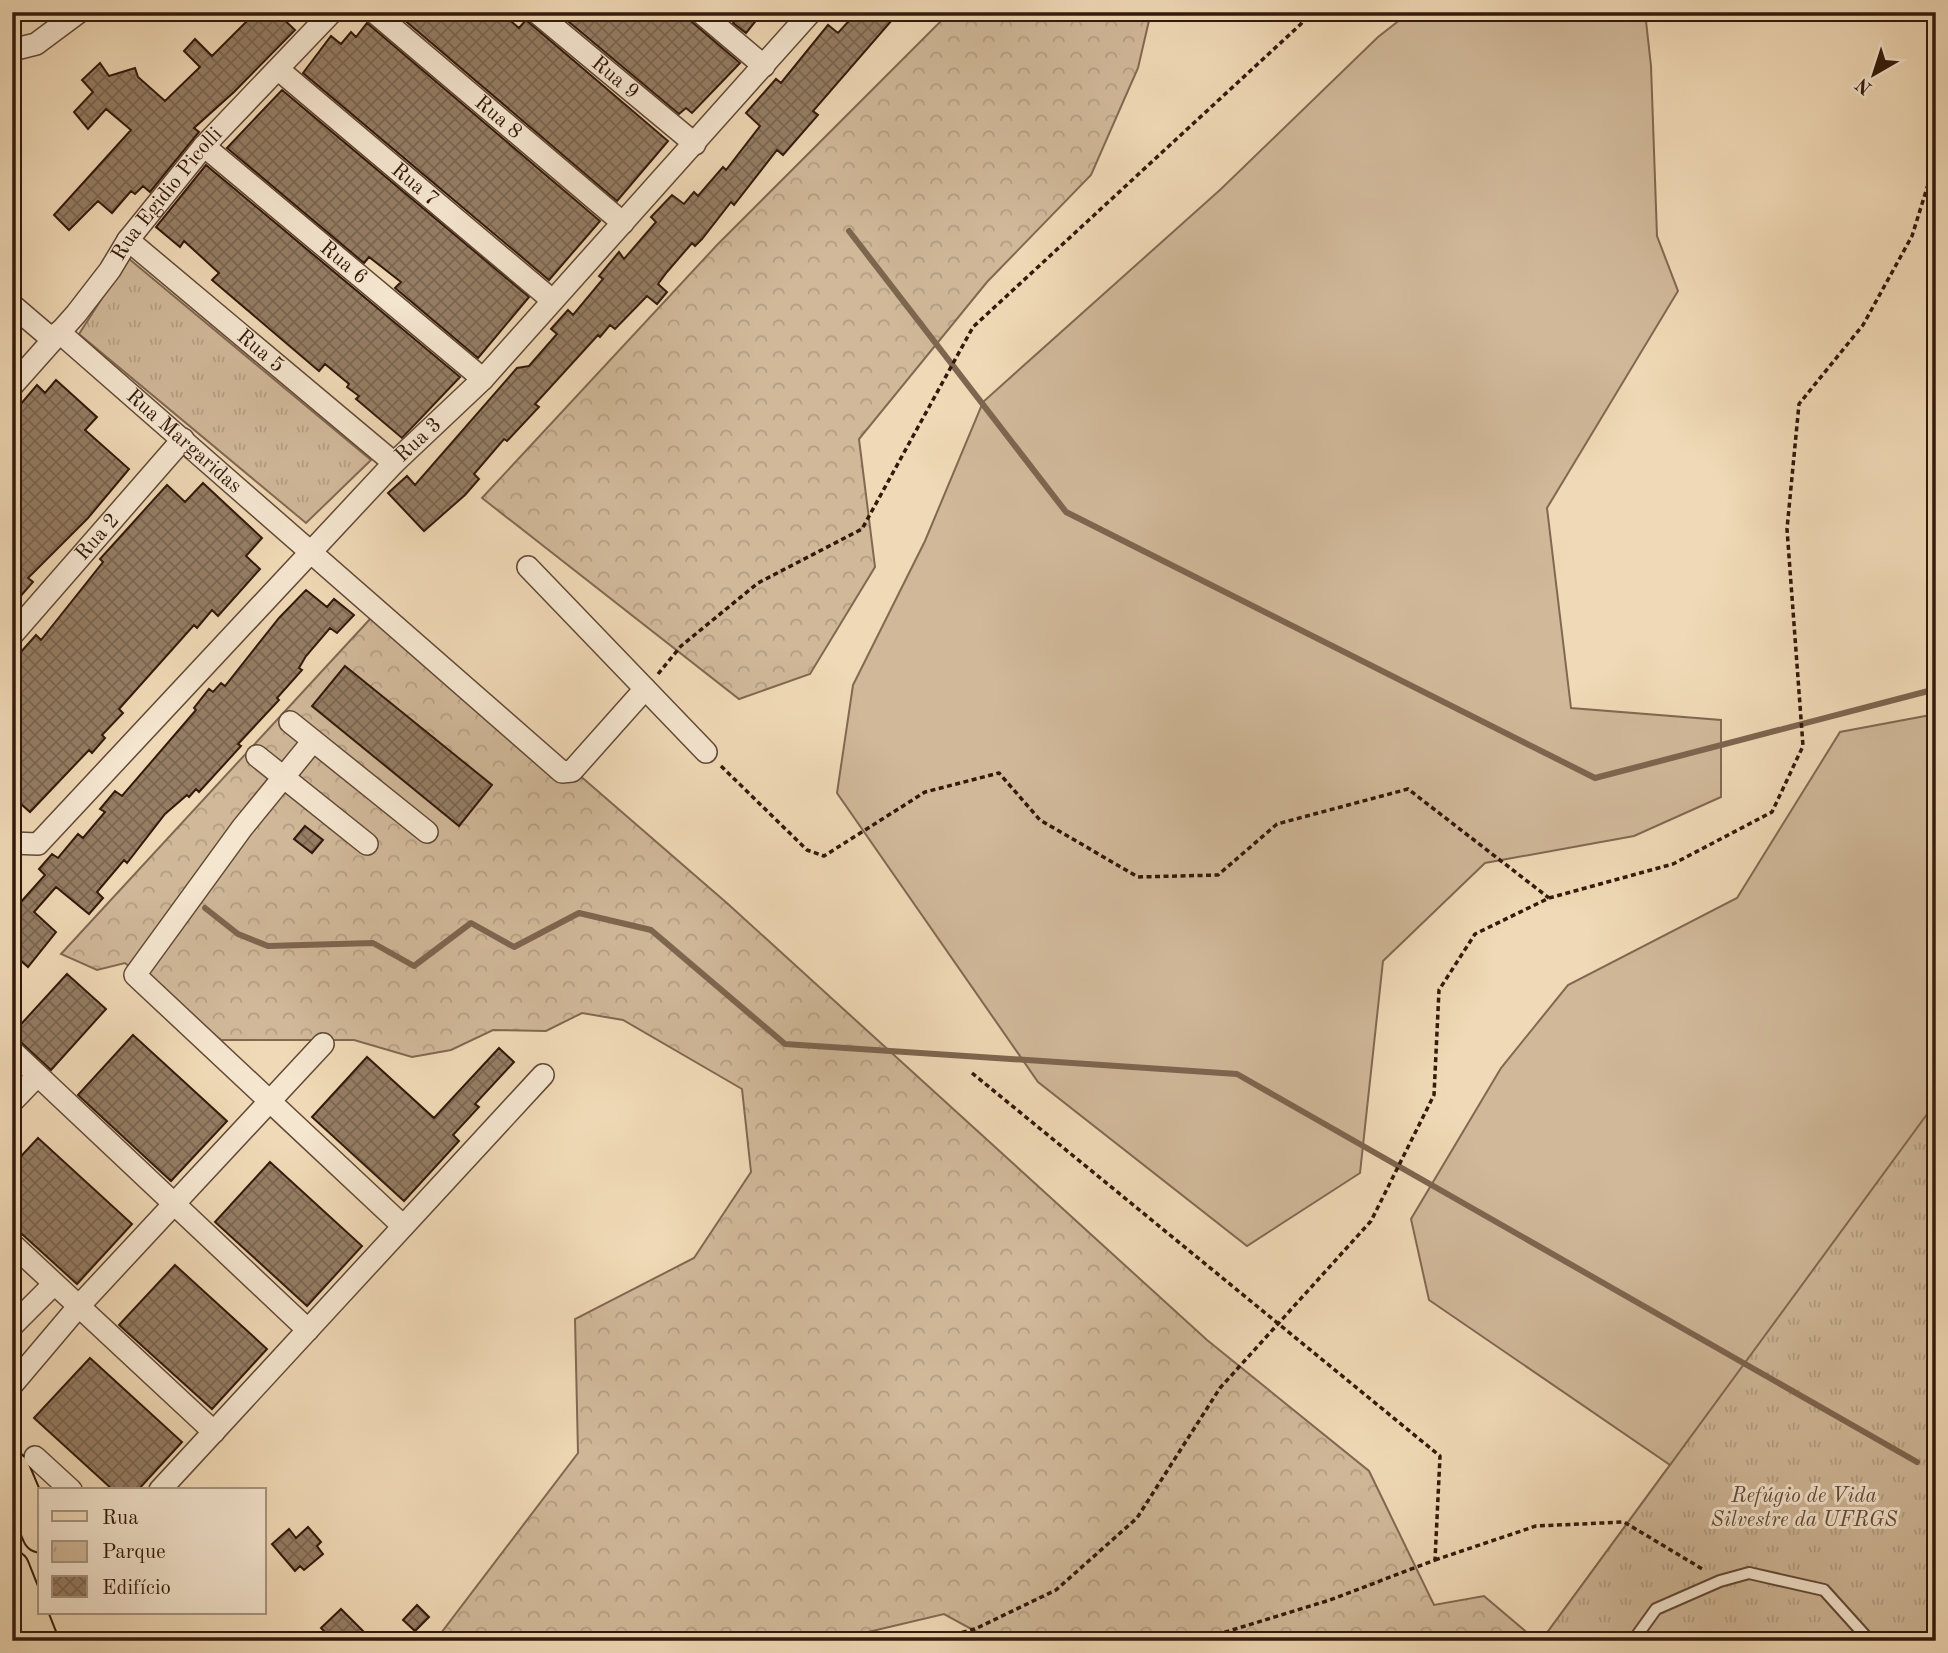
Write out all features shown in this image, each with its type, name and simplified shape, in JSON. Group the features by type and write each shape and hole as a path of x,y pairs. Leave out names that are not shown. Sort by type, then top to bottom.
{"main road":[{"path":"23,1463 19,1507 38,1532"},
{"path":"12,1568 41,1641"},
{"path":"53,1614 54,1641"}],"street":[{"path":"12,50 36,44 79,12"},
{"name":"Rua Egidio Picolli","path":"12,386 110,270 128,240 204,146 332,12"},
{"name":"Rua 8","path":"374,12 623,223"},
{"name":"Rua 9","path":"536,12 695,144"},
{"path":"700,12 764,66"},
{"name":"Rua 3","path":"12,843 38,844 394,463 483,379 811,12"},
{"name":"Rua 7","path":"279,70 552,300"},
{"name":"Rua 6","path":"204,146 483,379"},
{"name":"Rua 5","path":"128,240 394,463"},
{"name":"Rua Margaridas","path":"12,305 56,336 183,439 562,772 572,771 645,689"},
{"name":"Rua 2","path":"12,635 183,439"},
{"path":"528,567 706,752"},
{"path":"290,722 427,832"},
{"path":"313,741 243,828 135,975 403,1226"},
{"path":"257,756 367,844"},
{"path":"12,1385 78,1307 323,1044"},
{"path":"12,1051 308,1330"},
{"path":"162,1488 543,1075"},
{"path":"12,1102 37,1076"},
{"path":"12,1244 214,1432"},
{"path":"12,1326 54,1284"},
{"path":"23,1463 67,1488"}],"lane":[{"path":"1633,1641 1656,1609 1720,1581 1749,1573 1824,1590 1870,1641"}],"path":[{"path":"645,689 681,646 758,583 862,529 973,327 1301,24 1307,12"},
{"path":"1930,12 1936,15"},
{"path":"929,1641 975,1629 1056,1590 1138,1518 1220,1388 1371,1221 1434,1095 1439,990 1475,934 1549,898 1674,864 1772,812 1803,746 1787,529 1799,404 1863,325 1912,236 1936,159"},
{"path":"706,752 807,850 824,856 925,792 999,773 1040,820 1138,877 1218,875 1277,824 1408,789 1549,898"},
{"path":"972,1073 1440,1456 1435,1560"},
{"path":"1195,1641 1329,1600 1536,1526 1624,1522 1720,1581"}],"green space":[{"path":"950,12 1151,12 1138,68 1091,175 987,282 859,439 875,567 810,674 739,699 482,498 717,245"},
{"path":"1410,12 1645,12 1651,66 1657,236 1678,291 1547,508 1571,708 1721,720 1721,797 1634,836 1485,863 1383,961 1360,1173 1247,1246 1038,1082 837,793 853,685 925,541 983,402 1221,189 1378,37"},
{"path":"128,258 371,460 306,523 79,334"},
{"path":"383,605 728,904 1207,1340 1369,1471 1434,1605 1484,1596 1537,1641 993,1641 944,1614 830,1641 435,1641 578,1453 575,1319 694,1258 751,1172 742,1089 623,1020 582,1013 546,1031 493,1030 451,1050 412,1057 354,1040 221,1040 125,963 97,970 61,954"},
{"path":"1936,714 1936,1641 1541,1641 1670,1465 1429,1300 1411,1219 1501,1068 1568,985 1737,898 1840,732"},
{"name":"Refúgio de Vida Silvestre da UFRGS","path":"1936,1102 1936,1641 1541,1641"}],"building":[{"path":"256,12 276,12 295,30 194,128 199,132 150,192 143,186 135,194 131,191 112,213 98,201 69,230 54,215 131,130 106,109 88,129 74,112 93,92 82,80 100,63 109,76 135,68 138,77 165,101 200,67 184,51 195,39 212,56"},
{"path":"395,12 500,12 519,28 526,20 668,141 617,201"},
{"path":"557,12 685,12 692,22 740,63 692,113 686,108 679,114"},
{"path":"743,12 763,12 746,33 733,23"},
{"path":"857,12 899,12 813,111 818,115 783,155 777,150 734,205 731,202 702,239 695,246 692,243 667,272 658,284 667,292 657,304 647,296 615,329 610,325 600,337 598,335 535,404 539,407 507,441 504,439 474,474 479,479 465,495 424,531 388,493 407,476 415,485 517,368 529,366 557,334 551,329 568,310 573,315 603,279 599,276 619,252 624,259 656,222 651,217 672,195 684,204 694,192 698,196 723,167 726,170 760,126 746,113 776,79 781,83 828,25 838,33"},
{"path":"367,23 600,221 549,280 303,73 331,36 341,44 351,32 356,37"},
{"path":"282,90 529,297 478,358 395,288 401,282 369,257 364,263 227,148"},
{"path":"206,165 460,377 402,438 356,399 359,396 347,387 349,384 325,364 319,371 212,280 219,273 184,241 180,247 156,227"},
{"path":"56,380 97,417 85,430 129,469 88,518 28,578 33,582 12,606 12,399 20,405 37,385 45,393"},
{"path":"203,483 262,538 246,556 260,569 218,616 212,610 197,628 194,625 119,709 123,713 102,735 105,738 92,753 89,750 30,812 12,796 12,662 36,635 41,640 103,562 100,559 167,485 185,502"},
{"path":"306,590 327,607 334,599 354,615 337,633 330,628 306,656 299,668 302,670 277,698 279,700 238,744 241,746 199,792 196,789 165,814 127,863 124,860 97,892 103,898 89,914 56,887 34,912 56,932 28,967 12,953 12,912 45,875 39,869 52,854 58,858 78,834 83,838 105,812 100,809 115,791 122,796 196,710 194,708 209,689 213,692 221,683 225,686 279,618"},
{"path":"345,666 492,785 459,826 312,706"},
{"path":"305,826 323,840 312,853 294,839"},
{"path":"67,974 106,1009 51,1070 12,1034"},
{"path":"133,1035 227,1121 171,1181 78,1095"},
{"path":"499,1048 514,1062 475,1104 479,1107 453,1135 459,1141 404,1201 312,1117 367,1057 434,1118"},
{"path":"38,1138 132,1224 77,1284 12,1225 12,1218 19,1210 12,1204 12,1166"},
{"path":"270,1162 362,1246 307,1306 215,1222"},
{"path":"175,1265 267,1349 212,1409 119,1325"},
{"path":"90,1358 182,1442 140,1488 111,1488 34,1418"},
{"path":"308,1527 321,1542 317,1546 323,1554 304,1570 300,1566 295,1571 272,1544 289,1529 296,1538"},
{"path":"417,1605 429,1617 415,1631 403,1620"},
{"path":"341,1609 373,1641 334,1641 321,1628"}],"waterway":[{"path":"849,231 1066,512 1595,778 1936,689"},
{"path":"205,908 238,934 268,946 373,943 414,966 471,923 514,947 579,913 651,930 785,1044 1237,1074 1917,1462"}]}
